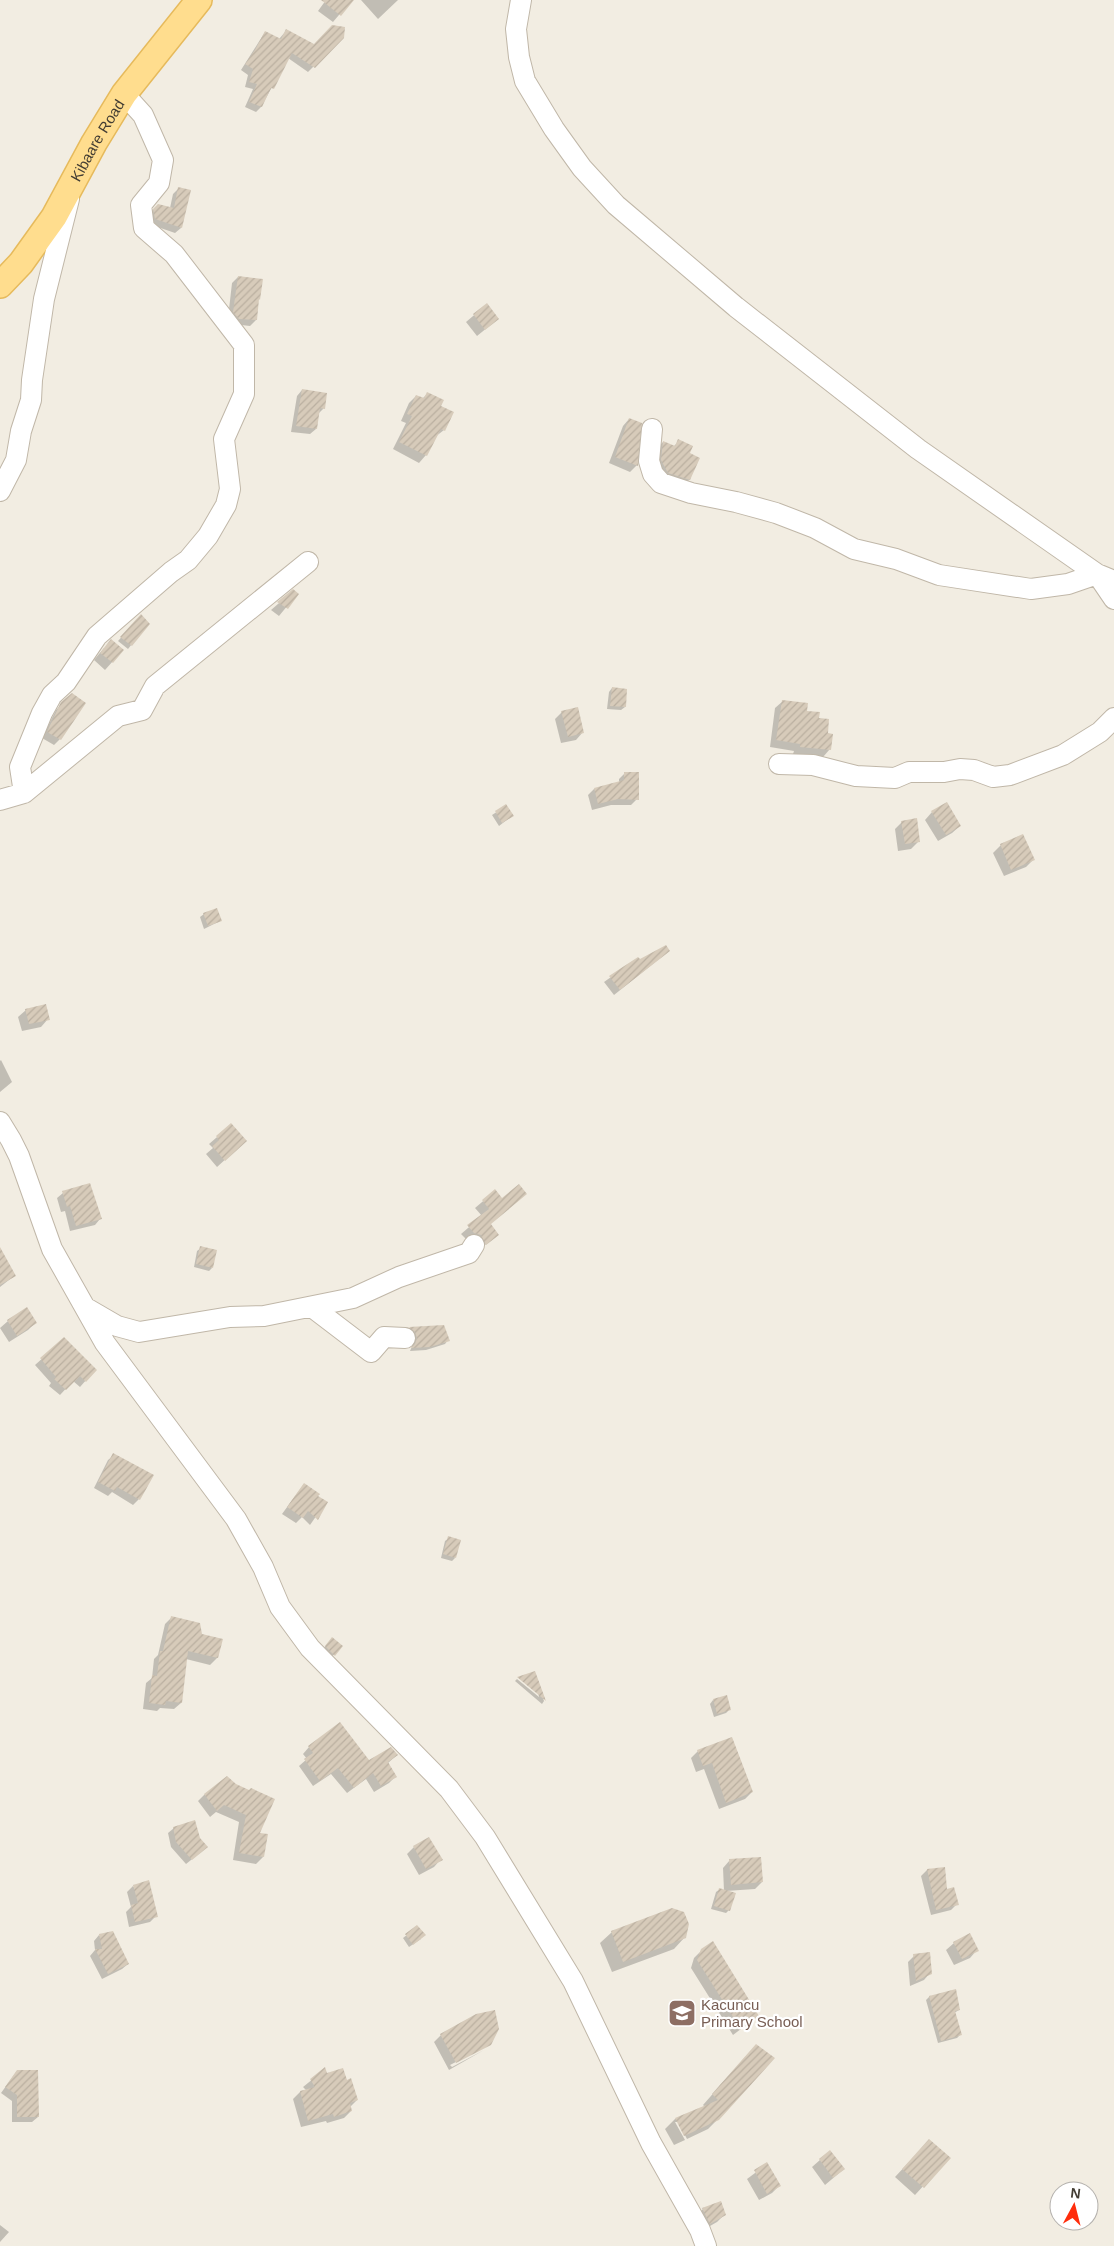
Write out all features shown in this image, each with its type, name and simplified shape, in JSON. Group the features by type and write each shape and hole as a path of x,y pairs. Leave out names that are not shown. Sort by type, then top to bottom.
{"main road":[{"name":"Kibaare Road","path":"0,285 21,263 54,217 94,143 124,94 199,0"}],"street":[{"path":"520,0 516,29 519,57 525,81 554,129 576,160 616,205 736,308 918,448 1105,578 1114,599"},
{"path":"24,793 20,767 42,713 52,696 66,682 96,636 171,572 188,560 208,536 226,506 230,489 224,439 244,394 244,346 174,254 144,228 141,206 159,183 163,160 142,115 124,94"},
{"path":"0,491 16,460 31,400 32,380 44,299 63,230 72,185"},
{"path":"652,429 649,461 653,474 661,483 691,493 736,502 776,513 815,528 854,549 896,559 939,575 1031,589 1105,578"},
{"path":"0,800 24,793 118,716 142,710 155,686 308,562"},
{"path":"779,764 813,766 856,776 894,778 909,772 944,772 960,768 974,770 993,777 1010,775 1063,755 1100,732 1114,718"},
{"path":"0,1122 18,1156 52,1249 105,1343 236,1519 263,1566 280,1607 292,1626 310,1648 449,1789 485,1837 573,1981 651,2143 700,2230 706,2246"},
{"path":"86,1308 117,1326 139,1332 230,1317 264,1316 353,1298 399,1277 469,1252 474,1246"},
{"path":"312,1307 371,1352 384,1337 405,1338"}],"building":[{"path":"321,0 354,0 341,16"},
{"path":"332,25 345,27 344,38 315,68 292,53 274,89 271,88 262,107 249,102 257,84 249,82 253,69 245,64 265,31 281,39 286,29 314,44"},
{"path":"178,187 191,190 182,228 155,219 153,209 158,204 174,208"},
{"path":"238,276 263,279 257,320 239,319 233,312"},
{"path":"487,303 499,319 485,330 473,314"},
{"path":"302,389 327,393 325,409 320,408 317,429 296,426"},
{"path":"427,392 444,400 441,406 454,412 445,431 441,429 427,456 399,442 412,416 407,414 416,395 424,398"},
{"path":"629,418 642,423 638,466 615,457"},
{"path":"678,439 693,446 690,453 700,458 690,480 668,473 661,460 663,441 675,446"},
{"path":"293,589 299,594 288,609 277,602"},
{"path":"141,614 150,624 132,646 120,637"},
{"path":"111,639 124,650 113,663 100,653"},
{"path":"612,687 627,689 626,707 610,706"},
{"path":"72,693 86,703 61,740 47,732 61,702"},
{"path":"782,700 808,703 807,711 820,712 819,718 829,719 828,733 833,734 831,750 800,747 800,744 776,740"},
{"path":"578,707 584,733 568,737 561,711"},
{"path":"624,772 639,772 639,800 618,799 598,804 594,788 624,780"},
{"path":"947,802 961,826 946,835 931,811"},
{"path":"506,804 514,816 502,823 495,811"},
{"path":"917,818 920,842 905,844 901,821"},
{"path":"1023,834 1035,860 1011,870 1000,844"},
{"path":"217,908 222,921 208,926 203,913"},
{"path":"666,945 670,951 620,990 609,976 638,957 640,959"},
{"path":"46,1004 50,1020 29,1024 25,1009"},
{"path":"231,1123 247,1141 225,1161 212,1146 219,1140 216,1136"},
{"path":"90,1183 102,1219 76,1226 70,1206 67,1207 62,1191"},
{"path":"519,1184 527,1194 491,1224 499,1235 486,1245 481,1235 474,1233 467,1225 489,1209 482,1200 495,1189 502,1198"},
{"path":"200,1246 217,1250 213,1268 196,1264"},
{"path":"0,1247 16,1276 0,1285"},
{"path":"27,1307 37,1323 17,1336 7,1320"},
{"path":"444,1325 450,1341 430,1347 411,1348 417,1338 415,1332 409,1327"},
{"path":"64,1337 97,1370 86,1382 80,1376 66,1390 54,1379 56,1377 40,1358"},
{"path":"113,1453 154,1475 140,1500 117,1487 115,1491 98,1482"},
{"path":"304,1483 320,1494 318,1496 328,1502 318,1520 308,1511 303,1518 287,1507"},
{"path":"448,1536 461,1540 456,1558 443,1554"},
{"path":"171,1616 200,1623 202,1634 223,1639 218,1658 188,1651 182,1703 166,1701 165,1705 149,1703 152,1675 157,1676 160,1651 163,1651"},
{"path":"332,1637 343,1646 335,1656 325,1646"},
{"path":"535,1671 546,1701 517,1677"},
{"path":"727,1695 731,1710 717,1714 713,1699"},
{"path":"340,1722 369,1760 391,1747 398,1755 388,1762 397,1777 381,1786 373,1773 354,1788 338,1768 320,1781 304,1759 313,1753 308,1746"},
{"path":"732,1737 753,1792 726,1803 712,1763 703,1766 697,1750"},
{"path":"227,1776 236,1784 249,1790 251,1788 275,1799 260,1833 268,1834 264,1857 239,1853 246,1815 224,1805 217,1811 204,1794"},
{"path":"195,1820 200,1838 208,1847 192,1860 176,1842 173,1827"},
{"path":"429,1837 443,1860 426,1869 413,1846"},
{"path":"761,1857 763,1882 731,1885 729,1859"},
{"path":"945,1867 947,1889 954,1887 959,1905 936,1910 927,1869"},
{"path":"149,1880 158,1917 135,1922 131,1905 138,1903 133,1885"},
{"path":"719,1888 736,1893 730,1911 714,1906"},
{"path":"672,1908 684,1912 689,1924 686,1938 623,1962 611,1931"},
{"path":"417,1925 426,1935 413,1945 405,1934"},
{"path":"113,1931 129,1964 108,1974 95,1949 102,1949 99,1934"},
{"path":"970,1933 979,1951 962,1959 953,1942"},
{"path":"713,1941 759,2016 740,2028 697,1960 701,1949"},
{"path":"930,1952 932,1974 916,1981 913,1954"},
{"path":"956,1989 960,2010 955,2011 962,2035 941,2041 929,1996"},
{"path":"495,2010 499,2029 491,2045 456,2063 440,2034 476,2014"},
{"path":"756,2044 775,2058 719,2120 684,2136 675,2118 718,2100 712,2094"},
{"path":"325,2067 327,2073 343,2068 347,2080 351,2078 358,2100 350,2103 352,2111 334,2117 333,2114 308,2121 300,2091 315,2087 310,2079"},
{"path":"17,2070 38,2070 39,2117 17,2117 17,2095 5,2087"},
{"path":"929,2139 951,2158 924,2188 902,2169"},
{"path":"830,2150 845,2169 833,2178 819,2159"},
{"path":"767,2162 781,2186 767,2194 754,2170"},
{"path":"721,2201 726,2215 710,2224 702,2208"}],"place":[{"name":"Kacuncu Primary School","path":"682,2013"}]}
